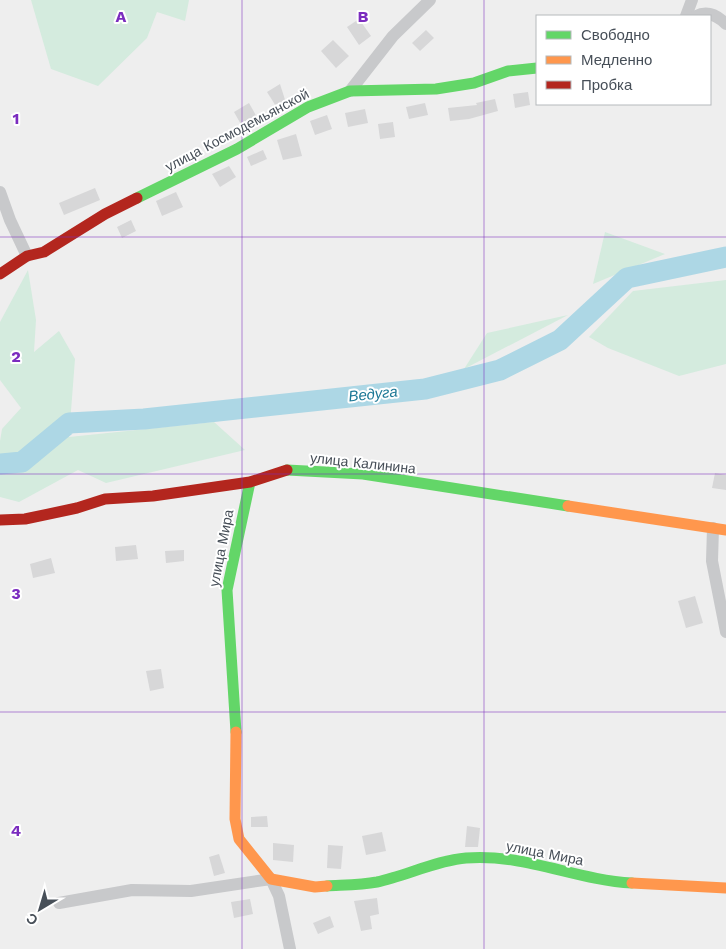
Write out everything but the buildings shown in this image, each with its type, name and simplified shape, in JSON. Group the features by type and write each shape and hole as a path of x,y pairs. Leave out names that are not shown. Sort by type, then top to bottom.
{"street":[{"path":"350,91 393,36 430,0"},
{"path":"686,15 692,0"},
{"path":"698,15 702,13 718,16 726,24"},
{"name":"улица Космодемьянской","path":"0,274 28,256 44,252 105,214 237,149 308,107 350,91 436,89 474,83 508,71 536,68"},
{"path":"0,192 10,220 28,256"},
{"name":"улица Калинина","path":"0,520 25,519 77,508 105,499 153,496 250,482 283,470 363,474 720,529"},
{"name":"улица Мира","path":"250,482 227,590 236,734 235,818 239,839 271,879 279,896 284,930 290,949"},
{"path":"720,529 712,561 726,632"},
{"name":"улица Мира","path":"59,903 132,890 190,891 271,879 316,887 376,882 465,858 536,864 607,882 726,888"}],"green space":[{"path":"31,0 189,0 185,21 157,12 147,38 98,86 51,69"},
{"path":"605,232 665,254 593,284"},
{"path":"28,270 36,320 34,352 59,331 75,359 69,437 214,422 245,450 106,483 78,470 19,502 0,497 0,441 2,429 21,408 0,380 0,322"},
{"path":"726,280 726,364 679,376 608,348 589,337 633,291"},
{"path":"568,315 464,369 487,333"}],"waterway":[{"name":"Ведуга","path":"0,464 22,462 69,423 144,419 425,389 500,370 560,340 627,278 726,257"}],"traffic: fast":[{"path":"137,198 237,149 308,107 350,91 436,89 474,83 508,71 536,68"},
{"path":"287,470 363,474 568,506"},
{"path":"236,732 227,590 250,482"},
{"path":"327,886 377,882 455,859 466,858 508,859 590,877 632,883"}],"traffic: slow":[{"path":"568,506 726,530"},
{"path":"236,732 235,819 239,839 271,879 315,887 327,886"},
{"path":"632,883 726,888"}],"traffic: jam":[{"path":"0,274 27,256 44,252 105,214 137,198"},
{"path":"0,520 25,519 77,508 105,499 153,496 250,482 287,470"}]}
